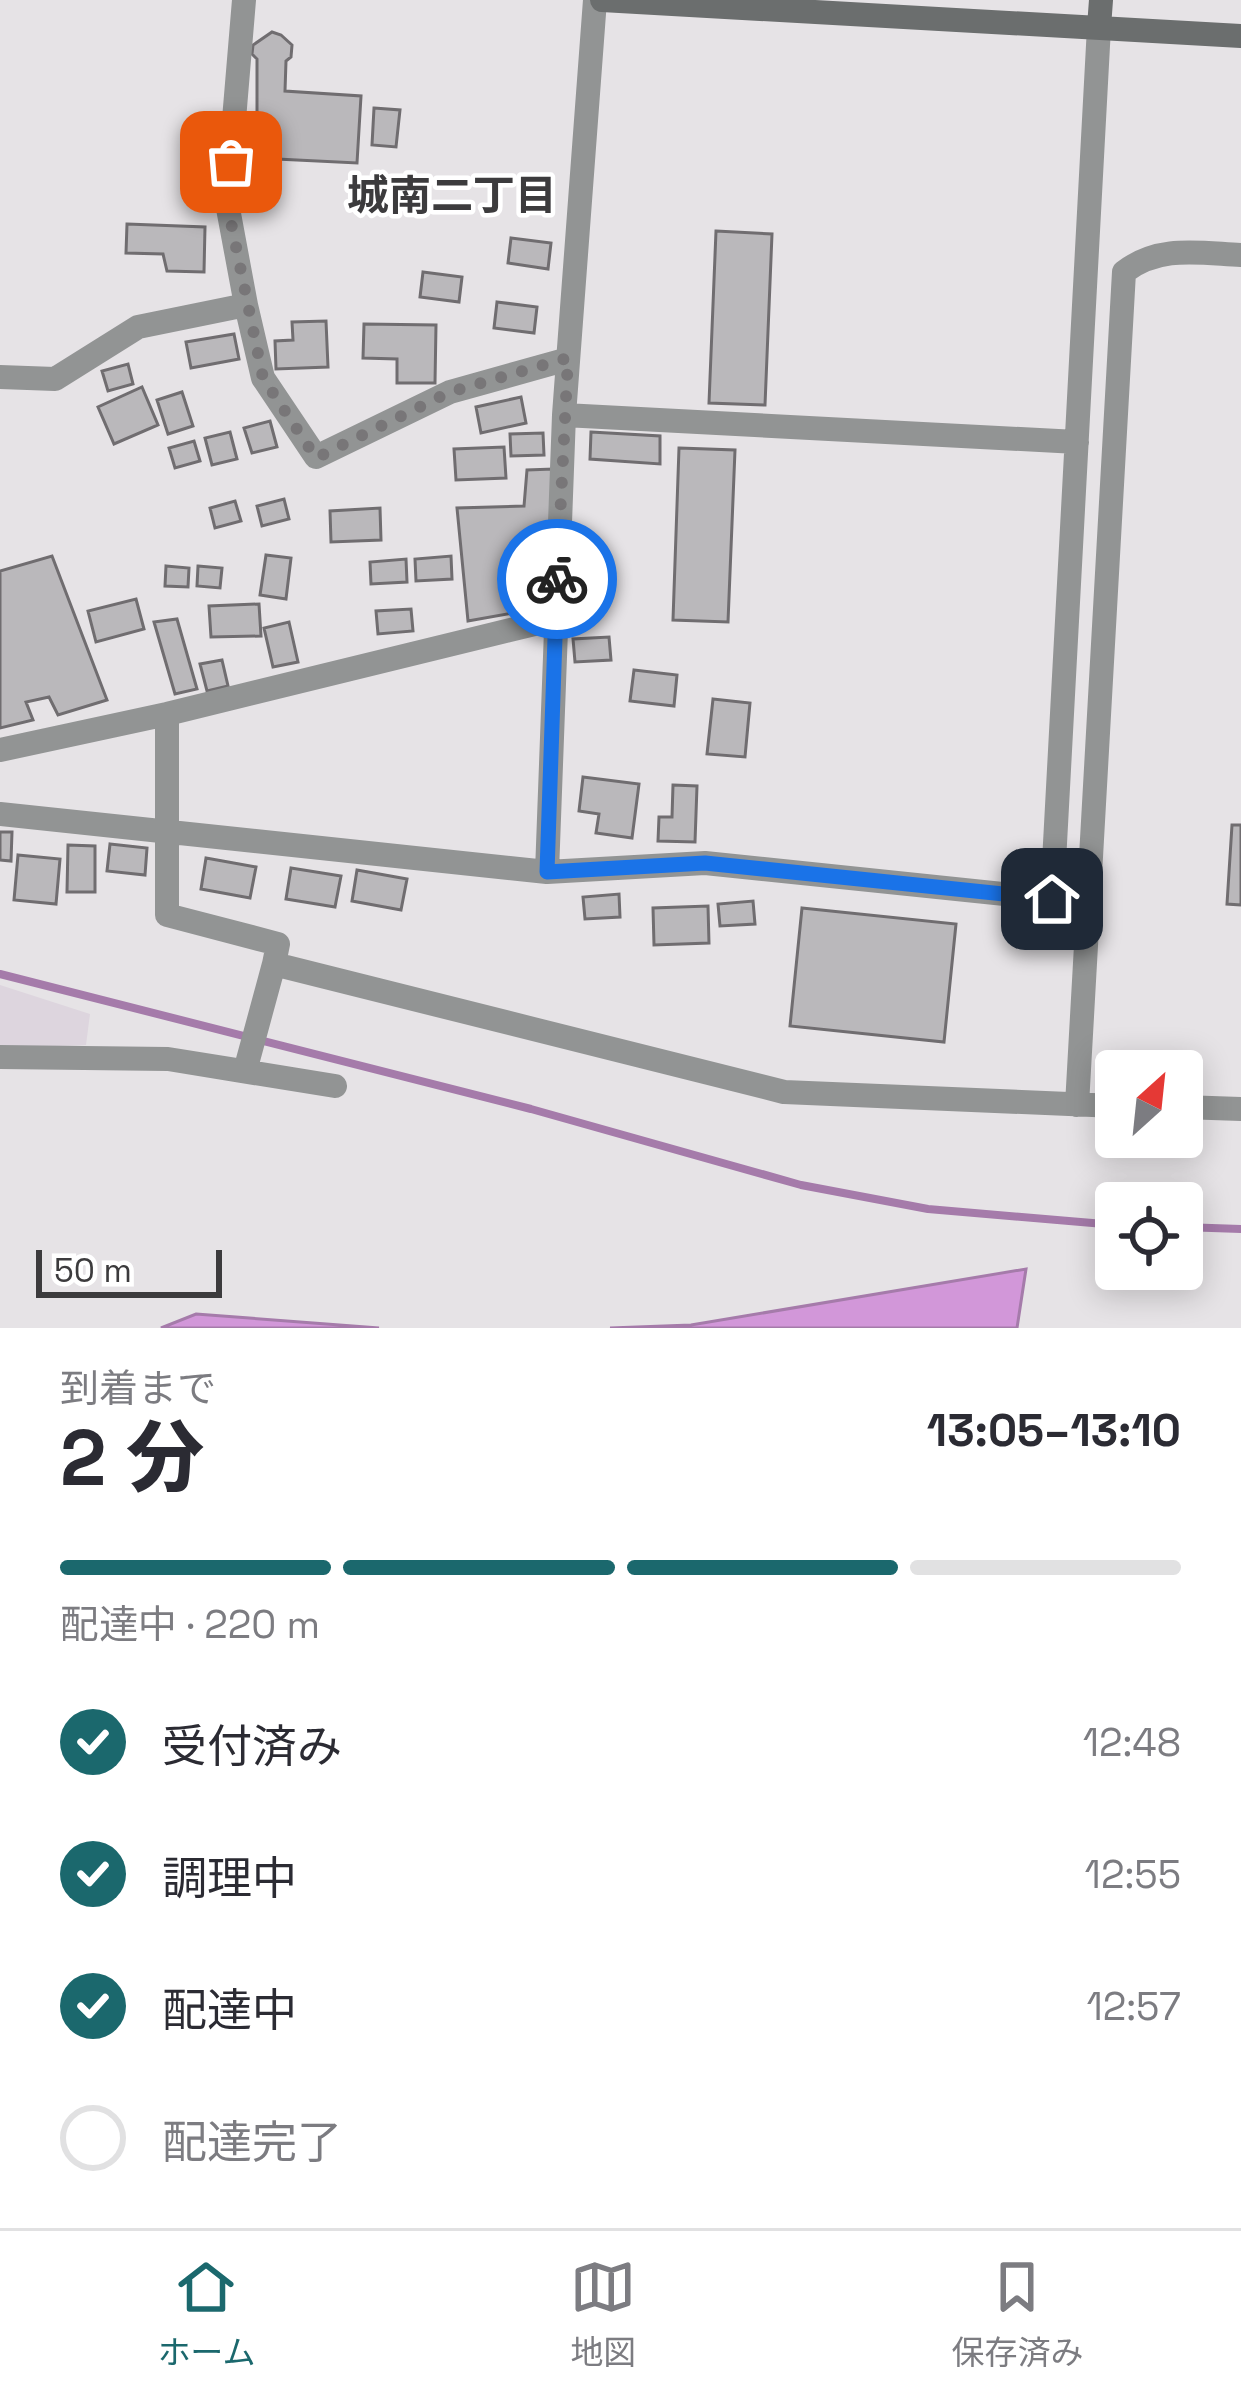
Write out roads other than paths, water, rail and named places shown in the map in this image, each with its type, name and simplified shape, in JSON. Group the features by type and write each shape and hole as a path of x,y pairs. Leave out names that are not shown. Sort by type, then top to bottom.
{"street":[{"path":"244,0 227,203 263,378 316,458 450,392 568,358"},
{"path":"547,872 564,415 598,0 1241,36"},
{"path":"0,814 547,872 705,863 1052,899 1101,0"},
{"path":"1078,1105 1124,272 1140,260 1169,251 1241,255"},
{"path":"0,377 55,380 138,327 246,305"},
{"path":"564,415 1077,442"},
{"path":"0,750 555,620"},
{"path":"167,714 167,915 278,944 244,1071"},
{"path":"274,964 784,1092 1095,1105"},
{"path":"0,1058 168,1058 335,1086"},
{"path":"1203,1108 1241,1108"}],"waterway":[{"path":"0,974 531,1109 801,1185 928,1209 1095,1223"},
{"path":"1203,1228 1241,1229"}],"district":[{"name":"城南二丁目","path":"452,195"}]}
